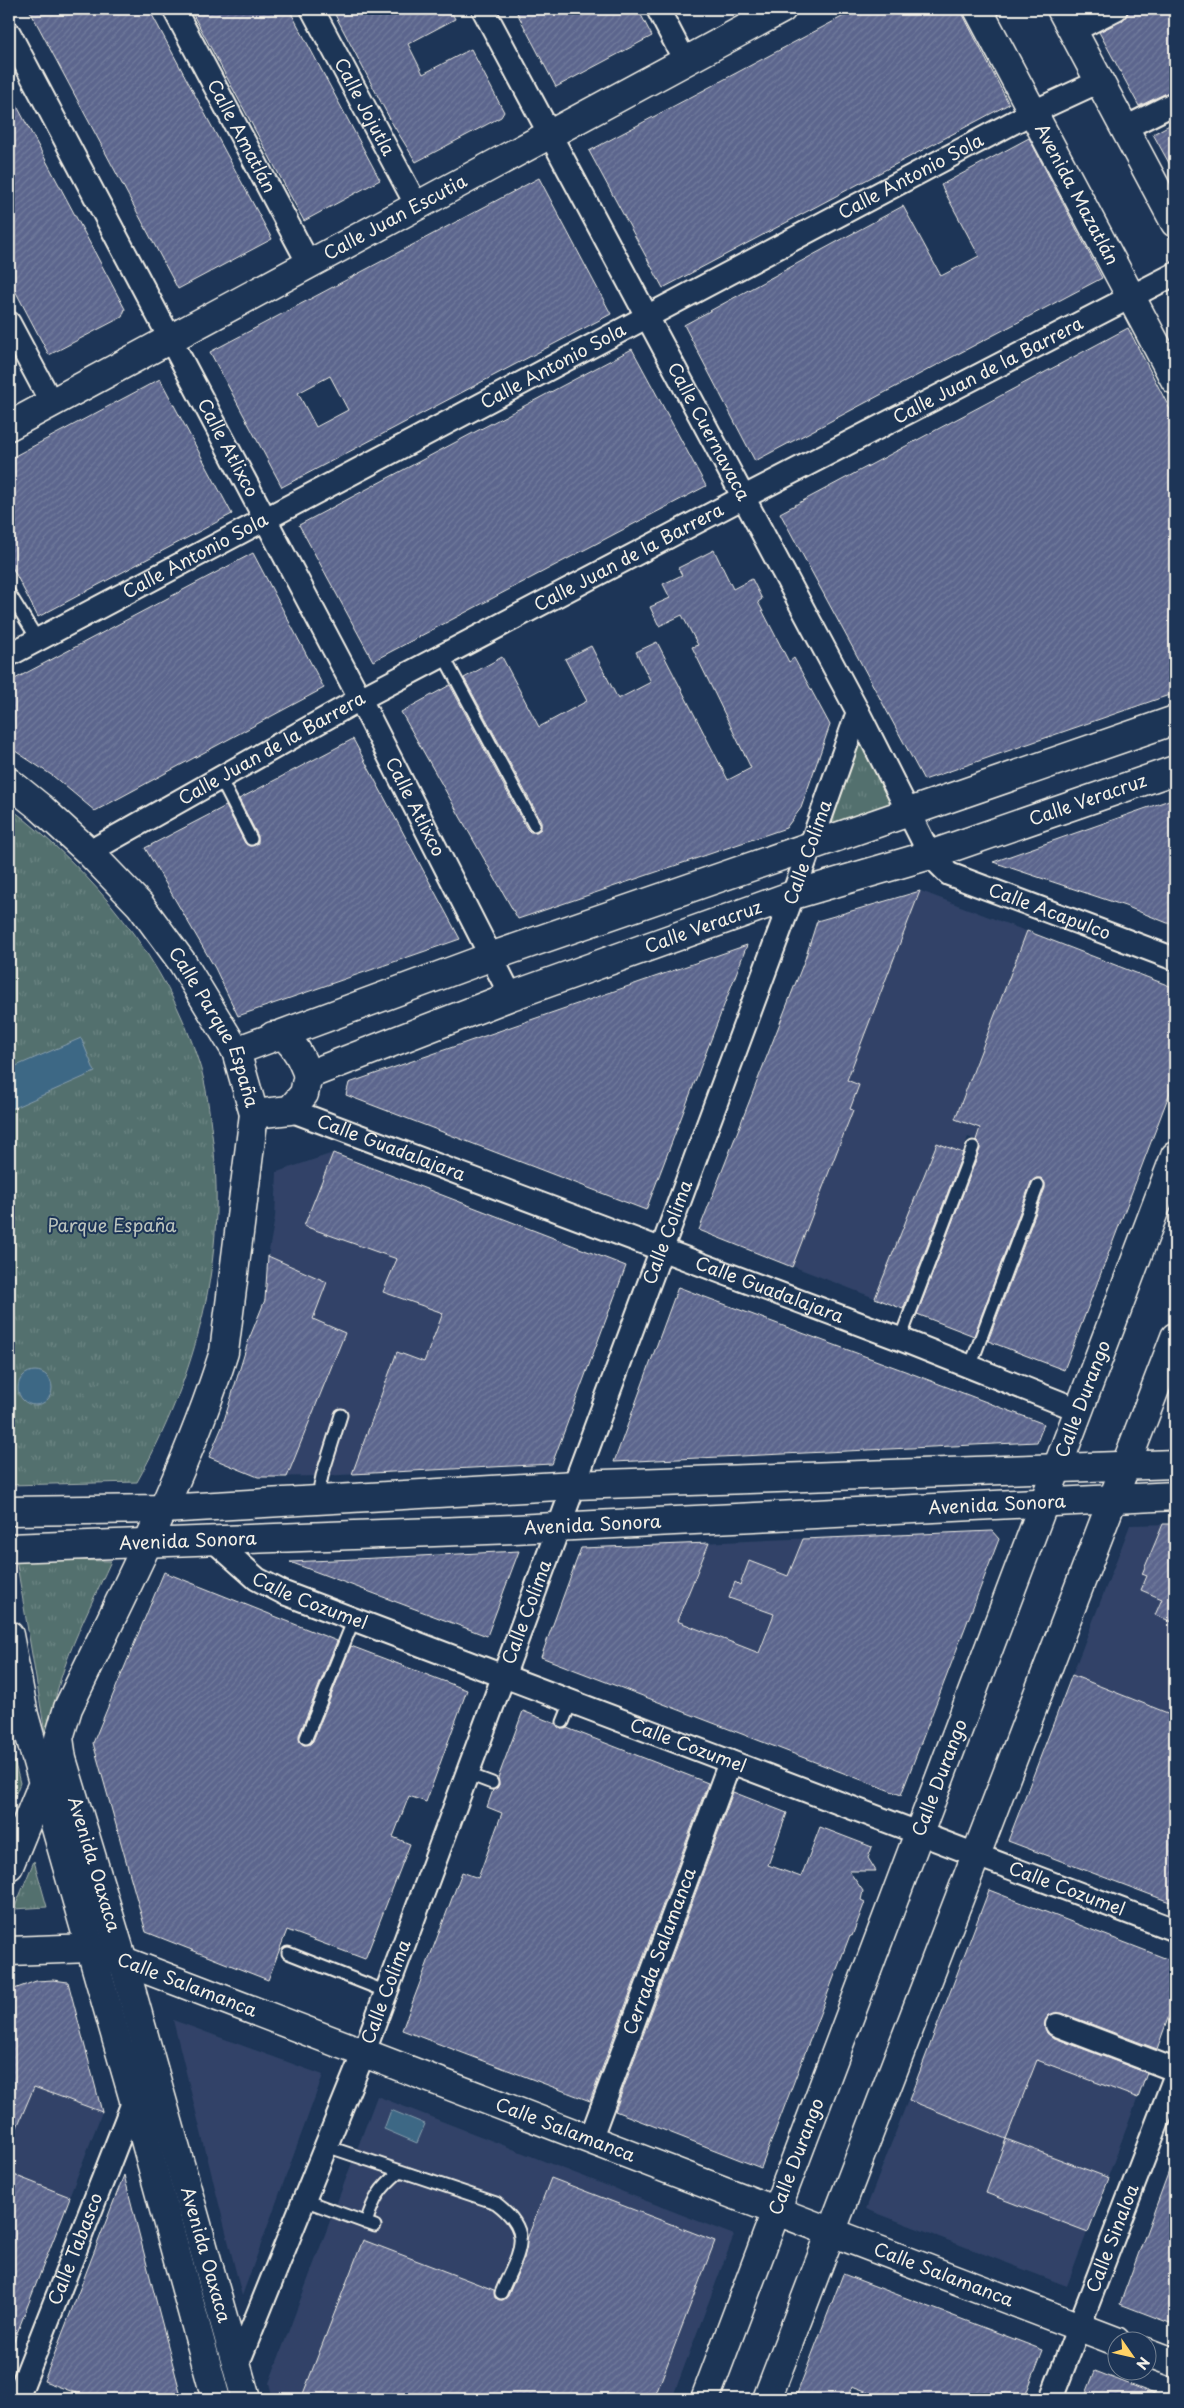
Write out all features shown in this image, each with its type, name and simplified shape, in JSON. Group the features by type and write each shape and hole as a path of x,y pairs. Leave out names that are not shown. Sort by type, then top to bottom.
{"main road":[{"name":"Calle Juan Escutia","path":"9,426 782,9"},
{"name":"Avenida Mazatlán","path":"978,9 1175,380"},
{"path":"1067,20 1175,222"},
{"path":"236,1051 490,957 810,848 1175,720"},
{"name":"Calle Veracruz","path":"308,1075 511,996 793,895 930,855 1175,770"},
{"name":"Calle Parque España","path":"9,782 40,807 89,852 140,905 177,955 236,1051 254,1114 224,1352 214,1383 163,1509 147,1543"},
{"path":"254,1114 290,1110 304,1094 308,1075 300,1053 285,1037 273,1036"},
{"name":"Calle Durango","path":"705,2399 1175,1156"},
{"path":"767,2399 1175,1338"},
{"name":"Avenida Sonora","path":"9,1511 163,1509 575,1485 1175,1464"},
{"path":"760,1478 761,1517"},
{"path":"399,1496 402,1534"},
{"name":"Avenida Sonora","path":"9,1548 559,1527 1175,1496"},
{"path":"278,1503 279,1538"},
{"name":"Avenida Oaxaca","path":"147,1543 68,1708 59,1738 62,1759 123,1961 246,2399"},
{"name":"Avenida Oaxaca","path":"9,1635 13,1685 24,1715 134,2100 216,2399"},
{"path":"9,1866 43,1783"},
{"name":"Calle Salamanca","path":"9,1950 90,1948 1106,2337"},
{"path":"1156,2356 1175,2363"},
{"path":"9,2398 13,2399"}],"street":[{"name":"Calle Amatlán","path":"174,9 309,264"},
{"name":"Calle Jojutla","path":"312,9 417,206"},
{"name":"Calle Cuernavaca","path":"483,9 858,712 930,855"},
{"path":"658,9 686,61"},
{"path":"1067,20 1116,9"},
{"name":"Calle Atlixco","path":"9,34 360,699 511,996"},
{"name":"Calle Antonio Sola","path":"9,655 1032,112 1100,81"},
{"path":"1125,128 1175,104"},
{"name":"Calle Juan de la Barrera","path":"89,852 360,699 744,497 1175,274"},
{"path":"9,323 51,402"},
{"name":"Calle Colima","path":"236,2368 387,1992 793,895 858,712"},
{"name":"Calle Acapulco","path":"930,855 949,874 1175,959"},
{"name":"Calle Guadalajara","path":"290,1110 900,1339 1079,1410"},
{"name":"Calle Cozumel","path":"213,1540 257,1579 284,1593 504,1676 567,1712 730,1762 1175,1930"},
{"name":"Cerrada Salamanca","path":"590,2140 730,1762"},
{"path":"1058,2025 1175,2070"},
{"name":"Calle Sinaloa","path":"1051,2399 1175,2077"},
{"name":"Calle Tabasco","path":"17,2399 134,2100"}],"lane":[{"path":"9,593 38,640"},
{"path":"443,655 534,825"},
{"path":"220,778 251,840"},
{"path":"900,1339 973,1147"},
{"path":"970,1367 1038,1185"},
{"path":"317,1501 322,1476 341,1416"},
{"path":"306,1738 354,1619"},
{"path":"468,1774 492,1783"},
{"path":"288,1953 387,1992"},
{"path":"326,2146 496,2203 509,2213 517,2223 522,2234 520,2246 500,2293"},
{"path":"304,2200 370,2224 374,2199 387,2182 399,2172"}],"shaded area":[{"path":"921,891 1175,988 1175,1079 1064,1370 988,1341 1049,1182 1033,1177 992,1283 999,1285 978,1338 919,1315 984,1143 968,1137 903,1309 699,1230 805,959 817,921"},
{"path":"81,1038 95,1072 9,1110 9,1069"},
{"path":"333,1153 626,1266 552,1464 322,1476 258,1477 209,1457 222,1427 249,1339 265,1300 268,1256 275,1217 277,1172"},
{"path":"35,1371 42,1372 47,1376 51,1381 51,1395 47,1400 42,1404 35,1405 28,1404 23,1400 19,1395 18,1388 19,1381 23,1376 28,1372"},
{"path":"1175,1524 1175,1904 1008,1841 1130,1525"},
{"path":"933,1533 906,1599 811,1638 770,1622 729,1729 541,1657 581,1548"},
{"path":"989,1890 1175,1962 1175,1999 1067,2286 866,2209"},
{"path":"53,1980 68,1982 102,2112 9,2354 9,1991 36,1981"},
{"path":"173,2020 323,2075 242,2296"},
{"path":"377,2096 734,2235 672,2399 273,2399 269,2383"},
{"path":"391,2110 425,2124 417,2143 384,2129"}],"green space":[{"path":"858,737 895,803 827,827"},
{"name":"Parque España","path":"9,807 40,832 98,889 147,953 168,988 185,1025 202,1072 206,1090 216,1180 215,1226 211,1270 203,1314 176,1400 137,1482 9,1485"},
{"path":"16,1559 111,1561 79,1631 60,1680 50,1730 49,1756"},
{"path":"9,1741 20,1783 9,1811"},
{"path":"34,1861 47,1907 14,1909"}],"building":[{"path":"29,9 149,9 272,239 178,289"},
{"path":"190,9 289,9 380,180 304,221"},
{"path":"332,9 450,9 455,19 408,44 423,74 471,49 504,112 501,117 416,162 392,123"},
{"path":"515,9 638,9 652,36 556,87"},
{"path":"857,9 960,9 1009,104 663,288 589,151"},
{"path":"1134,9 1175,9 1175,89 1139,106 1099,32 1122,21 1128,12"},
{"path":"9,91 125,309 122,317 49,355 9,279"},
{"path":"1175,122 1175,174 1153,134"},
{"path":"1029,138 1102,278 755,461 684,325 903,206 941,276 979,256 941,185"},
{"path":"539,178 611,314 282,487 210,352","holes":["330,376 348,410 316,427 298,393"]},
{"path":"1128,328 1175,419 1175,693 924,780 780,513"},
{"path":"632,349 706,486 373,661 299,525"},
{"path":"160,379 232,514 38,617 9,561 9,459"},
{"path":"714,550 733,589 752,579 762,599 758,602 789,662 794,658 830,725 801,808 786,828 518,919 401,712 450,685 527,829 530,832 537,832 541,829 541,821 464,678 502,657 539,727 587,701 565,659 591,646 618,699 651,682 636,652 657,642 728,780 751,768 692,647 698,645 682,615 659,626 650,607 670,598 663,584 682,575 678,568"},
{"path":"253,553 324,688 95,811 53,776 9,747 9,682"},
{"path":"353,739 460,939 238,1016 215,968 145,848 226,806 245,843 250,846 255,845 258,843 258,836 239,799"},
{"path":"1175,798 1175,926 1125,906 993,862"},
{"path":"920,891 847,1080 859,1085 850,1109 853,1110 792,1267 699,1230 805,959 817,921"},
{"path":"1027,931 1175,988 1175,1079 1064,1370 988,1341 1045,1188 1045,1183 1041,1178 1036,1178 1031,1182 974,1336 917,1314 980,1149 979,1143 976,1140 980,1128 955,1119"},
{"path":"747,945 646,1210 346,1095 349,1083"},
{"path":"937,1143 963,1153 903,1309 875,1298"},
{"path":"333,1153 626,1266 552,1464 352,1474 397,1352 424,1362 443,1313 383,1292 397,1259 304,1226"},
{"path":"268,1256 327,1282 313,1319 345,1333 287,1477 258,1477 209,1457 222,1427 249,1339 265,1300"},
{"path":"678,1287 1044,1424 1037,1442 614,1462"},
{"path":"1163,1524 1175,1524 1175,1623 1155,1615 1162,1599 1141,1590 1147,1576 1142,1574"},
{"path":"992,1531 999,1539 901,1795 541,1657 581,1548 709,1543 677,1621 759,1653 774,1614 729,1598 735,1582 740,1585 749,1561 788,1576 803,1539"},
{"path":"519,1551 487,1636 290,1562 419,1556"},
{"path":"164,1572 337,1641 299,1735 300,1742 304,1745 310,1744 313,1741 351,1646 467,1690 426,1802 409,1796 393,1837 410,1844 365,1959 287,1930 268,1980 146,1932 93,1743"},
{"path":"1072,1675 1175,1716 1175,1904 1008,1841"},
{"path":"523,1711 556,1724 561,1729 567,1728 708,1783 590,2101 402,2030 462,1872 478,1878 502,1813 487,1807 493,1790 499,1785 498,1778"},
{"path":"733,1792 787,1813 768,1865 801,1877 820,1827 872,1847 868,1858 876,1871 849,1871 863,1891 861,1900 865,1902 852,1936 850,1935 761,2168 615,2111"},
{"path":"989,1890 1175,1962 1175,1999 1157,2049 1062,2013 1049,2015 1045,2021 1047,2033 1052,2037 1147,2073 1138,2098 1037,2060 1006,2139 909,2100"},
{"path":"53,1980 68,1982 102,2112 34,2087 9,2146 9,1991 36,1981"},
{"path":"1006,2139 1109,2178 1088,2232 986,2193"},
{"path":"1173,2160 1175,2160 1175,2325 1120,2304"},
{"path":"9,2173 70,2197 10,2351 9,2350"},
{"path":"124,2175 182,2399 92,2399 44,2381"},
{"path":"551,2178 715,2241 654,2399 301,2399 363,2240 494,2290 495,2298 502,2300 508,2296 524,2258 527,2239"},
{"path":"843,2274 1043,2350 1024,2399 887,2399 852,2386 847,2399 795,2399"},
{"path":"1095,2371 1106,2375 1106,2380 1118,2380 1165,2398 1165,2399 1084,2399"}]}
